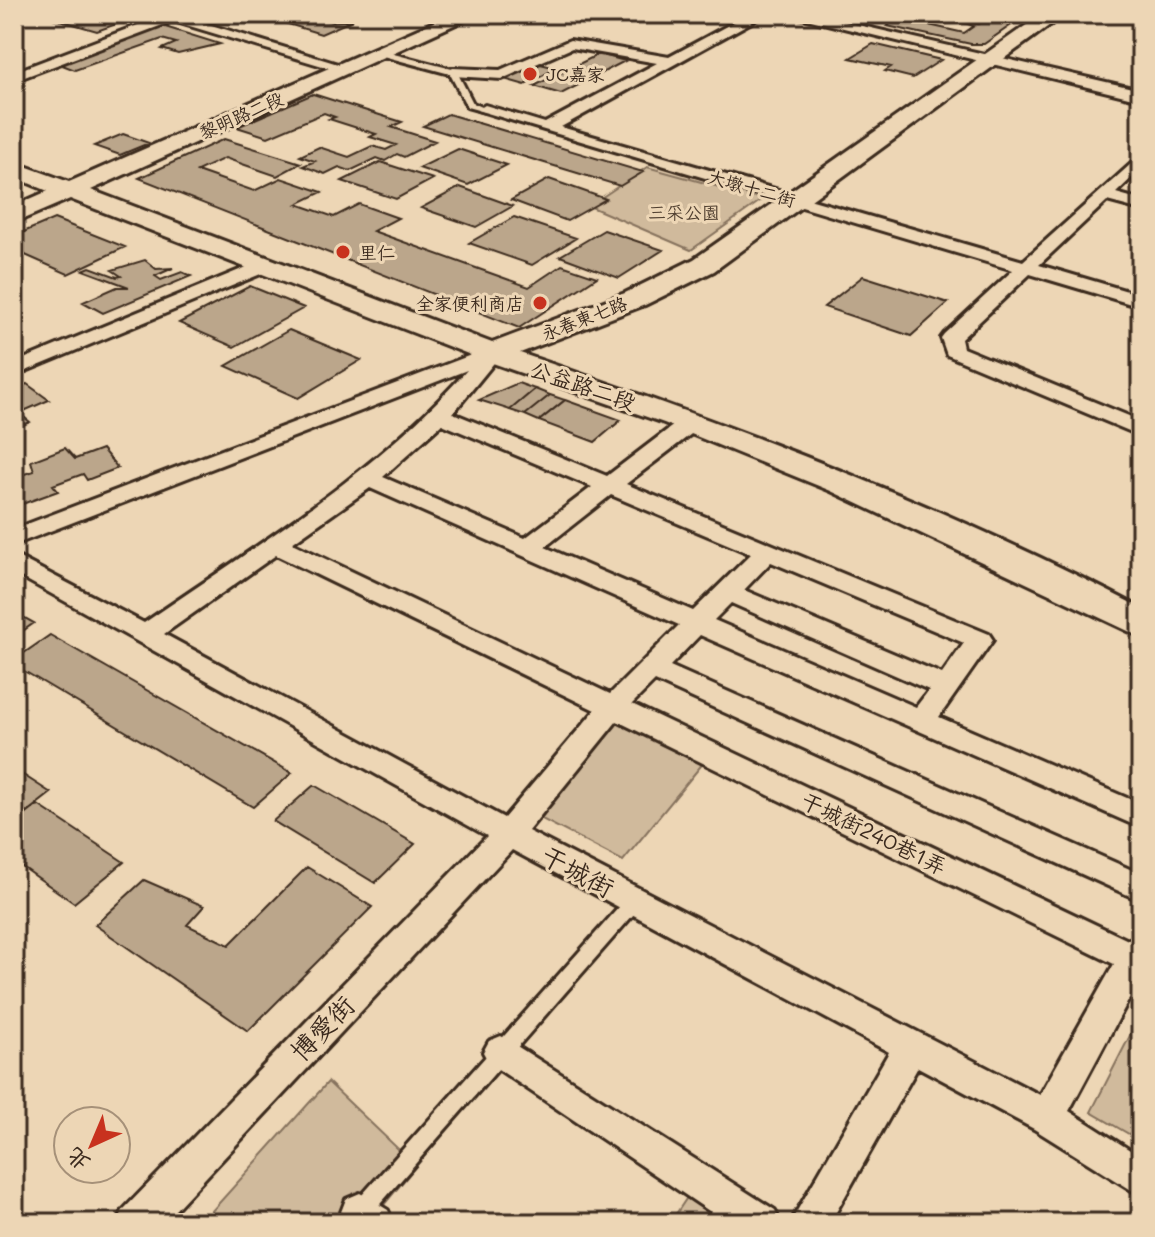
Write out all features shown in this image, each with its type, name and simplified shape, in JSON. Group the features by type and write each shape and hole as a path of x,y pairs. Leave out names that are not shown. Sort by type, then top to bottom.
{"main road":[{"name":"黎明路二段","path":"14,215 468,14"},
{"name":"永春東七路","path":"504,348 635,299 704,265 1055,14"},
{"name":"公益路二段","path":"14,151 82,185 266,265 504,348 686,402 856,468 1141,599"},
{"name":"公益路二段","path":"14,169 82,185 504,348 857,490 1074,588 1141,624"}],"street":[{"path":"547,128 759,14"},
{"path":"793,14 1141,95"},
{"path":"14,77 172,15 344,68"},
{"path":"453,72 502,75 570,44 670,61"},
{"name":"大墩十二街","path":"485,110 1141,301"},
{"path":"1141,160 951,338 954,351 1141,429"},
{"path":"1103,195 1141,205"},
{"path":"14,370 266,265"},
{"path":"145,635 368,479 439,415 504,348"},
{"name":"永春東七路","path":"14,538 504,348"},
{"path":"439,415 980,640 921,721"},
{"path":"526,549 691,423"},
{"path":"368,479 1141,817"},
{"name":"干城街240巷1弄","path":"274,544 1138,953"},
{"name":"博愛街","path":"137,1223 508,834 613,707 768,551"},
{"name":"干城街","path":"14,563 508,834 1047,1117 1141,1178"},
{"path":"727,592 947,687"},
{"path":"652,669 1141,888"},
{"path":"1047,1117 1138,953"},
{"path":"809,1223 911,1047"},
{"path":"501,1052 761,1223"}],"lane":[{"path":"382,53 453,72"},
{"name":"大墩十二街","path":"453,72 470,105 485,110"},
{"path":"367,1217 501,1052 635,901"}],"green space":[{"name":"三采公園","path":"647,167 763,199 691,250 589,206"},
{"path":"612,720 704,762 623,861 534,815"},
{"path":"1141,1014 1141,1141 1091,1112"},
{"path":"328,1082 416,1166 369,1223 201,1223"},
{"path":"692,1190 742,1223 670,1223"}],"building":[{"path":"63,14 139,16 97,31 52,18"},
{"path":"255,14 304,14 333,22 353,20 321,34"},
{"path":"917,14 945,16 929,25 964,33 974,26 958,21 979,24 990,16 982,14 1027,14 984,44 887,26 898,19 908,20"},
{"path":"162,26 220,44 178,54 162,49 176,43 162,39 75,70 57,63"},
{"path":"873,44 941,60 913,78 885,71 891,67 850,58"},
{"path":"599,54 625,61 561,94 534,86"},
{"name":"JC嘉家","path":"536,63 557,68 525,85 504,79"},
{"path":"313,94 402,122 391,127 435,141 404,157 397,154 385,161 377,158 350,171 339,167 325,174 303,166 315,161 300,156 319,147 349,157 372,146 386,150 396,145 370,137 376,134 329,119 335,117 324,113 268,137 237,127"},
{"path":"448,114 643,172 620,186 423,126"},
{"path":"123,134 149,143 120,155 94,146"},
{"path":"224,139 301,163 277,176 225,158 197,171 254,191 281,178 322,192 297,204 334,217 359,204 398,218 373,231 529,287 562,265 597,277 519,328 139,178"},
{"path":"458,149 507,165 468,185 419,168"},
{"path":"380,162 433,179 396,199 342,181"},
{"path":"549,179 606,199 567,221 511,200"},
{"path":"460,187 513,206 476,227 421,208"},
{"path":"514,217 576,238 532,265 469,243"},
{"path":"54,219 125,247 68,274 14,250 14,236"},
{"path":"604,230 663,250 619,278 560,256"},
{"path":"145,260 156,269 173,268 155,276 161,280 182,272 191,276 103,313 83,302 117,287 129,287 83,270 90,267 117,277 121,276 112,270"},
{"path":"863,276 948,303 911,336 824,307"},
{"path":"250,286 304,308 234,347 179,323"},
{"path":"289,330 361,360 298,398 226,366"},
{"path":"518,383 535,389 510,410 479,400"},
{"path":"27,384 49,400 19,413 30,422 14,429 14,389"},
{"path":"535,389 550,395 525,415 510,410"},
{"path":"550,395 565,400 539,421 525,415"},
{"path":"565,400 621,420 595,442 539,421"},
{"path":"65,448 75,459 102,449 118,468 87,480 83,474 53,485 58,491 14,507 14,477 34,471 31,461"},
{"path":"14,612 34,623 14,637"},
{"path":"50,635 292,773 253,807 14,665 14,660"},
{"path":"14,769 51,793 14,822"},
{"path":"314,785 415,844 375,883 273,821"},
{"path":"38,805 124,862 74,903 14,861 14,824"},
{"path":"307,867 372,907 248,1031 95,925 144,880 204,906 187,925 229,945"}],"place":[{"name":"JC嘉家","path":"530,74"},
{"name":"里仁","path":"343,252"},
{"name":"全家便利商店","path":"540,303"}]}
